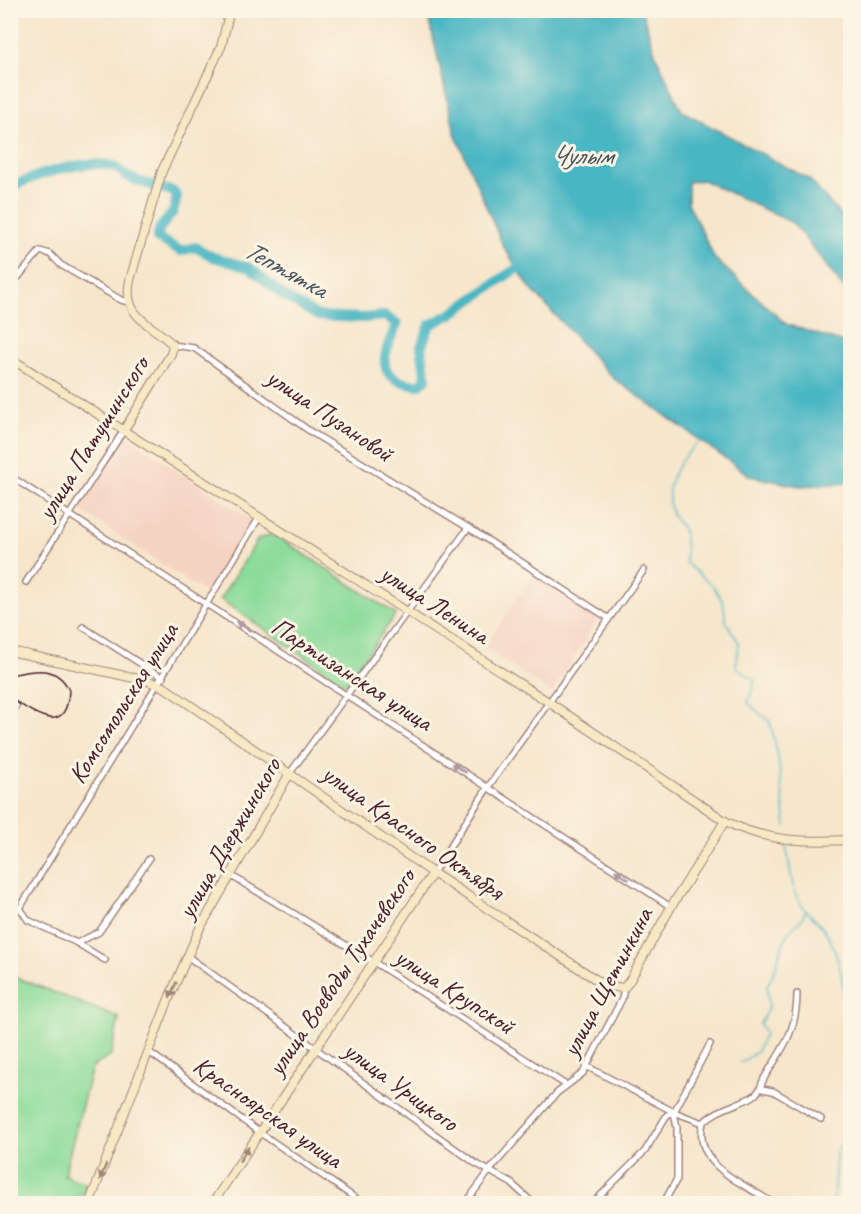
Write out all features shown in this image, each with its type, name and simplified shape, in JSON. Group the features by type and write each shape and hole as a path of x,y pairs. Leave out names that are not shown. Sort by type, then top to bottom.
{"main road":[{"path":"129,302 130,280 153,196 162,171 220,47 230,10"},
{"name":"улица Пузановой","path":"129,302 141,320 173,345"},
{"name":"улица Патушинского","path":"124,430 171,354 173,345"},
{"name":"улица Ленина","path":"10,358 550,703 725,821 743,831 768,838 850,840"},
{"name":"улица Красного Октября","path":"10,651 156,683 290,772 433,873 606,986 624,988"},
{"name":"улица Дзержинского","path":"89,1203 188,956 212,904 290,772"},
{"name":"улица Щетинкина","path":"624,988 670,907 725,821"},
{"name":"улица Воеводы Тухачевского","path":"212,1203 433,873"}],"street":[{"path":"10,287 40,251 121,300 129,302"},
{"name":"улица Пузановой","path":"173,345 194,348 311,432 468,528 608,618"},
{"name":"улица Патушинского","path":"26,582 124,430"},
{"name":"Партизанская улица","path":"10,476 70,512 670,907"},
{"name":"Комсомольская улица","path":"20,908 156,683 163,678 209,604 259,518"},
{"name":"улица Дзержинского","path":"290,772 468,528"},
{"name":"улица Воеводы Тухачевского","path":"433,873 488,787 644,570"},
{"path":"83,627 163,678"},
{"path":"10,715 15,706"},
{"path":"77,943 99,932 149,860"},
{"name":"улица Крупской","path":"230,875 372,961 566,1085"},
{"path":"10,906 20,908 28,920 77,943 105,960"},
{"name":"улица Урицкого","path":"188,956 534,1203"},
{"name":"улица Щетинкина","path":"465,1203 490,1170 566,1085 579,1077 588,1067 622,999 624,988"},
{"path":"703,1124 720,1110 752,1097 762,1089 766,1075 778,1060 790,1032 797,1010 797,994"},
{"path":"663,1203 676,1184 678,1175 674,1112 710,1044"},
{"name":"Красноярская улица","path":"149,1052 259,1132 364,1203"},
{"path":"588,1067 674,1112 703,1124"},
{"path":"762,1089 773,1091 821,1119"},
{"path":"592,1203 645,1151 668,1115 674,1112"},
{"path":"703,1124 704,1146 712,1163 774,1203"}],"shaded area":[{"path":"126,436 252,520 207,594 80,510"},
{"path":"533,575 598,619 552,693 484,648"}],"green space":[{"path":"270,535 278,537 396,614 346,685 220,599 258,539"},
{"path":"10,975 119,1018 111,1056 92,1067 64,1175 88,1184 76,1203 11,1203"}],"water":[{"name":"Чулым","path":"427,11 642,11 656,56 682,111 809,179 850,226 850,296 793,223 703,180 688,182 688,203 715,259 786,324 850,345 850,483 799,486 750,476 613,378 531,289 503,246 455,133"}],"waterway":[{"name":"Тептятка","path":"10,188 61,169 103,164 116,168 137,181 174,192 177,197 173,212 160,228 157,238 181,251 195,247 213,257 250,268 284,296 318,316 362,318 385,316 397,324 385,356 385,365 394,378 404,383 419,385 426,379 421,347 430,325 451,314 517,268 529,270"},
{"path":"701,440 674,472 669,503 673,516 684,534 686,563 713,586 723,602 726,622 739,643 736,667 755,680 748,703 770,722 778,756 786,826"},
{"path":"786,846 796,895 802,906 821,926 831,941 839,967 850,1038"},
{"path":"741,1063 757,1051 765,1034 760,1024 769,1006 767,985 774,973 787,935 802,919 805,912"},
{"path":"833,1204 836,1154 850,1128"}],"tram line":[{"path":"10,675 44,671 58,676 69,690 67,705 62,714 56,718 38,715 10,698"}]}
